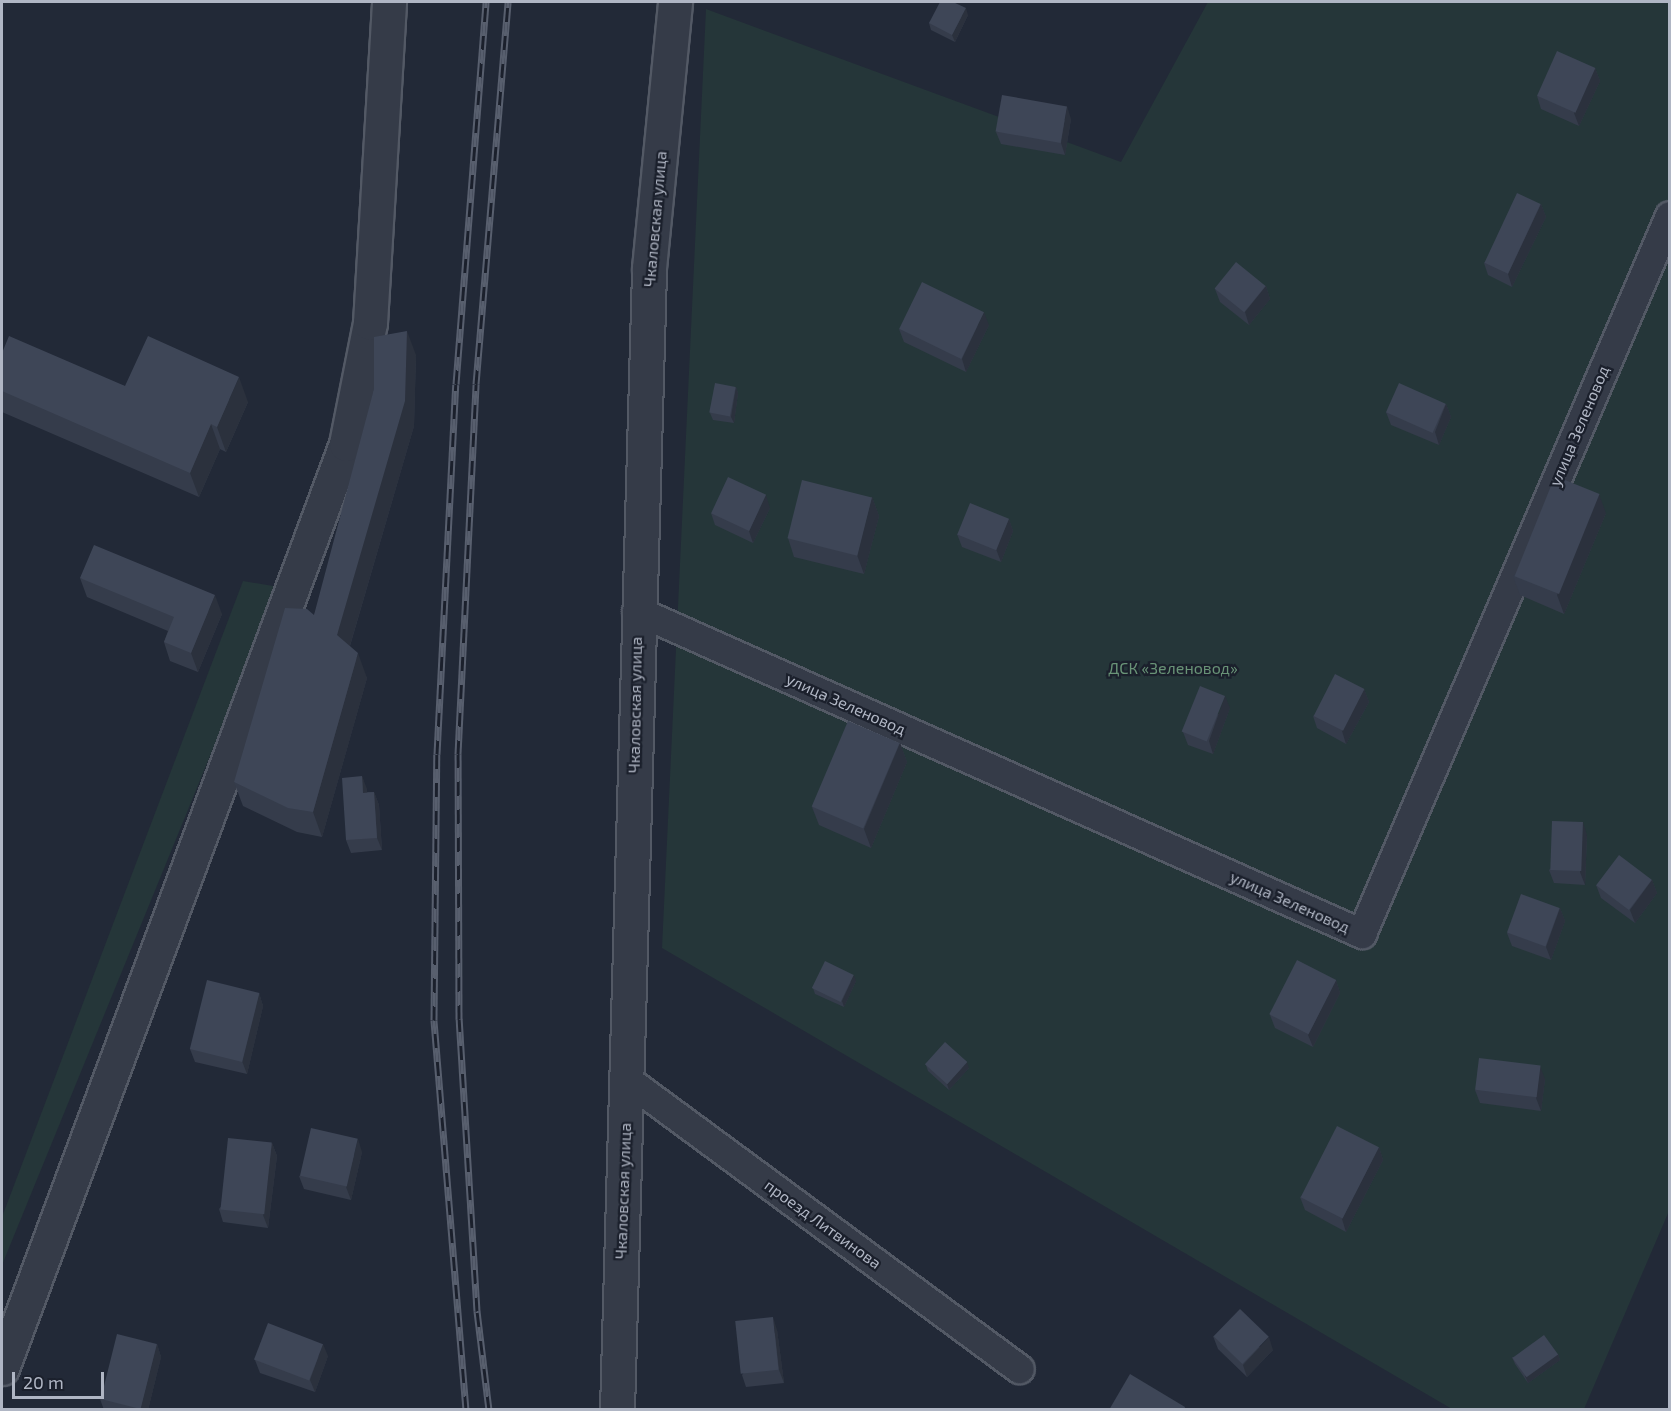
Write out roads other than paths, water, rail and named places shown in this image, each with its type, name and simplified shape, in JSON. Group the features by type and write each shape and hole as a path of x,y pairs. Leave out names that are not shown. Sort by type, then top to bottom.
{"street":[{"path":"2,1368 346,444 370,323 389,2"},
{"name":"Чкаловская улица","path":"616,1410 637,611 649,268 675,2"},
{"name":"улица Зеленовод","path":"637,611 1362,934 1670,216"},
{"name":"проезд Литвинова","path":"626,1079 1020,1369"}],"railway":[{"path":"466,1410 434,1020 437,754 456,384 486,2"},
{"path":"489,1410 477,1311 459,1019 458,754 476,384 508,2"}],"park label":[{"name":"ДСК «Зеленовод»","path":"1173,668"}]}
